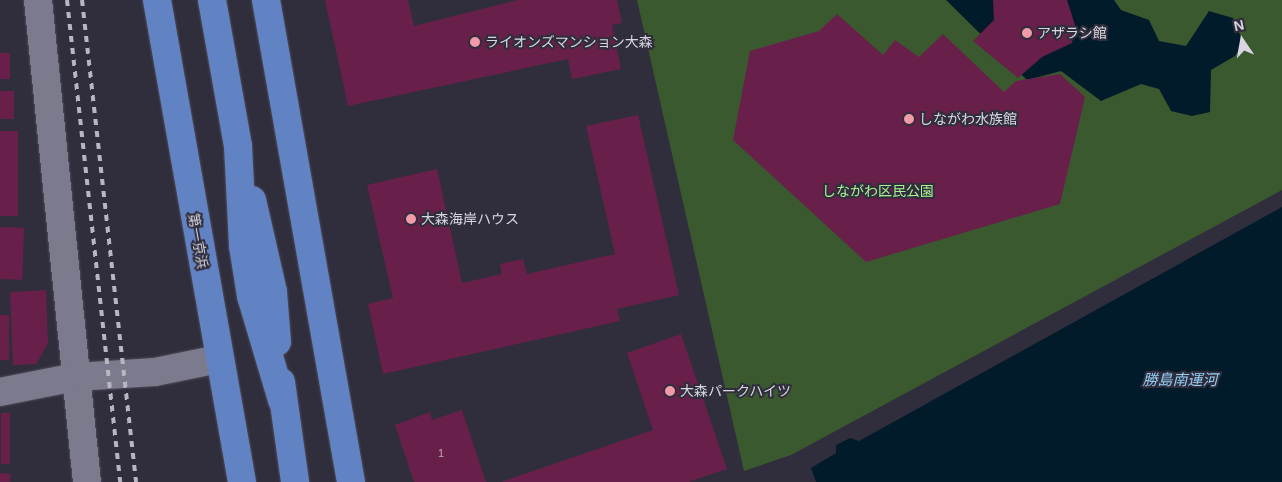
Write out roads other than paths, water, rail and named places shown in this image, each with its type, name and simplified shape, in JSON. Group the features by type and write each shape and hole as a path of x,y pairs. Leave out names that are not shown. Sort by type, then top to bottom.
{"highway":[{"name":"第一京浜","path":"157,0 218,360 242,482"},
{"path":"212,0 238,146 273,292 282,400 295,482"},
{"path":"266,0 351,482"}],"street":[{"path":"38,0 87,482"},
{"path":"0,392 76,377 154,372 218,360"}],"water":[{"path":"946,0 1114,0 1121,10 1149,20 1159,41 1186,46 1209,11 1233,18 1243,42 1235,56 1211,70 1210,112 1192,116 1171,111 1159,89 1141,84 1101,101 1061,71 1027,80"},
{"name":"勝島南運河","path":"1282,207 1282,482 816,482 811,468 836,453 836,445 850,438 859,441"}],"railway":[{"path":"67,0 120,482"},
{"path":"82,0 136,482"}],"place":[{"name":"アザラシ館","path":"1027,33"},
{"name":"ライオンズマンション大森","path":"475,42"},
{"name":"しながわ水族館","path":"909,119"},
{"name":"大森海岸ハウス","path":"411,219"},
{"name":"大森パークハイツ","path":"670,391"}],"park label":[{"name":"しながわ区民公園","path":"878,191"}]}
